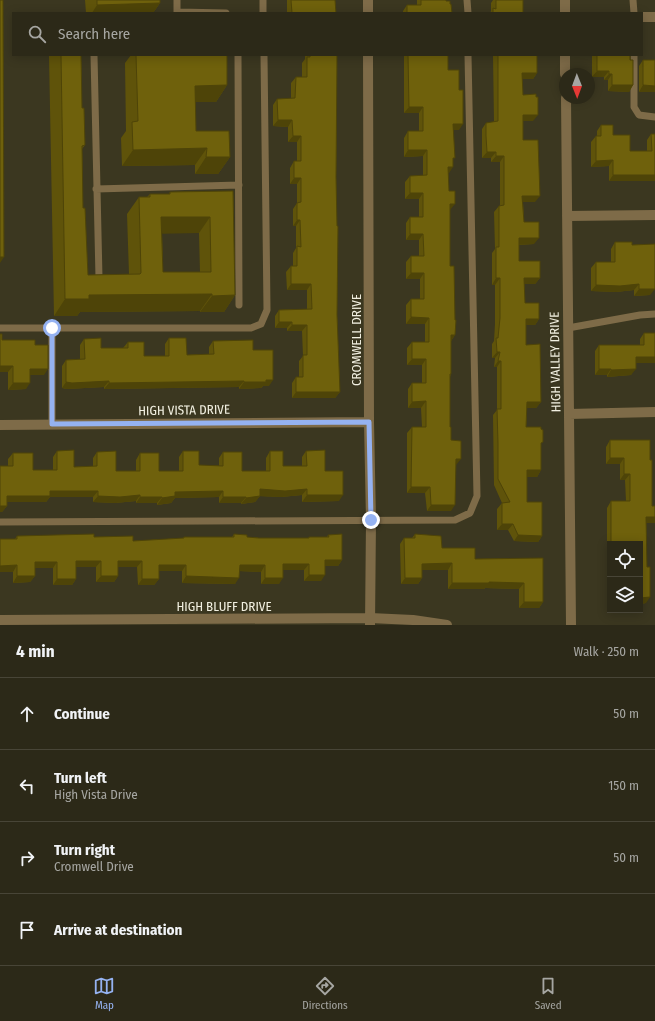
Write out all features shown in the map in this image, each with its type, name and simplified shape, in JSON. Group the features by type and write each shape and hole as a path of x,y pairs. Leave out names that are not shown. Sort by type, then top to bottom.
{"street":[{"path":"368,0 368,12"},
{"path":"564,0 565,12"},
{"path":"643,18 655,18"},
{"name":"CROMWELL DRIVE","path":"368,56 369,422 371,520 370,621"},
{"path":"565,56 565,68"},
{"name":"HIGH VALLEY DRIVE","path":"566,104 571,625"},
{"path":"567,216 655,214"},
{"path":"569,414 655,412"},
{"name":"HIGH VISTA DRIVE","path":"0,425 369,422"},
{"name":"HIGH BLUFF DRIVE","path":"0,620 413,620 447,625"}],"lane":[{"path":"177,0 178,12"},
{"path":"263,0 263,12"},
{"path":"467,0 468,12"},
{"path":"633,0 634,12"},
{"path":"94,56 98,278"},
{"path":"238,56 239,305"},
{"path":"0,328 250,328 261,324 267,310 264,56"},
{"path":"0,522 455,520 470,513 477,496 468,56"},
{"path":"634,56 634,107 639,115 655,116"},
{"path":"96,189 239,185"},
{"path":"568,328 640,315 655,314"},
{"path":"52,328 52,424"}],"building":[{"path":"0,0 3,0 4,257 0,257"},
{"path":"97,0 160,0 160,3 97,5"},
{"path":"291,0 335,0 336,12 292,12"},
{"path":"421,0 446,0 450,1 452,12 407,12 407,5 421,5"},
{"path":"496,0 523,0 523,12 493,12 493,8 496,9"},
{"path":"61,56 81,56 82,108 84,108 85,145 82,146 83,208 85,208 88,275 141,273 139,197 150,197 150,194 170,194 170,192 233,191 235,295 89,295 89,299 65,299","holes":["161,217 210,217 211,272 163,272"]},
{"path":"136,56 227,56 227,85 195,86 196,131 229,131 230,157 206,157 207,148 133,150 132,122 138,121"},
{"path":"337,56 337,315 340,392 296,392 296,377 303,377 303,355 307,355 307,325 292,325 292,322 279,322 279,310 312,309 311,284 291,284 291,266 297,266 297,246 301,247 300,220 297,220 297,203 301,202 301,178 294,178 294,161 301,161 301,136 293,136 292,120 278,120 277,99 295,98 296,77 307,77 307,57"},
{"path":"408,56 448,56 448,70 459,70 459,90 463,90 463,124 453,124 455,158 453,158 453,167 448,167 449,191 455,191 455,204 450,204 450,266 454,266 456,320 455,335 451,335 450,427 451,440 461,441 461,459 456,459 455,505 431,505 430,487 411,487 412,427 426,427 426,401 412,402 412,383 426,383 426,359 412,359 412,342 429,342 429,318 411,317 411,299 424,299 424,273 411,273 411,256 424,256 423,234 410,234 410,217 423,217 423,193 410,193 410,176 427,175 427,150 408,150 408,131 423,131 423,107 409,107"},
{"path":"498,56 537,56 537,73 522,73 523,95 536,94 536,97 538,97 538,115 523,115 523,140 538,140 540,196 522,196 524,222 539,222 539,238 519,238 519,261 540,261 540,278 524,278 525,303 539,303 539,319 526,319 526,345 540,344 541,402 527,402 526,427 541,427 543,430 543,442 541,443 541,470 527,470 527,502 542,502 542,536 518,535 513,524 502,524 502,503 510,502 498,479 497,409 501,409 501,361 498,361 500,352 497,352 496,338 498,338 500,318 500,278 496,278 496,247 499,247 499,206 504,205 504,156 496,156 496,152 487,152 486,136 486,123 498,121"},
{"path":"597,56 630,56 630,60 633,60 633,85 612,85 612,74 609,74 609,71 597,71"},
{"path":"643,60 655,60 655,86 643,85"},
{"path":"601,125 613,125 613,135 630,135 630,151 652,151 651,134 655,134 655,175 613,175 613,160 596,161 596,136 601,136"},
{"path":"615,242 632,242 632,245 655,244 655,289 639,289 639,284 620,286 596,285 596,262 615,262"},
{"path":"644,333 655,333 655,357 636,357 636,369 599,369 599,345 644,345"},
{"path":"0,334 2,334 2,340 35,340 35,345 48,345 48,369 30,369 30,383 13,383 13,366 0,366"},
{"path":"101,338 101,348 128,348 128,342 144,342 144,356 169,356 169,338 186,338 187,355 214,354 213,341 253,340 253,350 273,350 273,380 266,380 266,382 66,382 66,360 85,359 84,339"},
{"path":"610,440 650,440 650,460 652,460 652,506 655,506 655,517 646,517 647,567 650,567 650,597 643,598 643,541 611,541 611,501 630,501 630,474 624,474 624,458 610,458"},
{"path":"74,450 74,467 97,466 97,452 116,451 116,471 140,471 140,453 159,453 159,471 183,471 183,451 199,451 199,465 223,466 223,452 242,452 242,471 270,471 270,451 283,451 283,466 307,466 306,451 325,450 325,471 343,471 343,495 307,495 307,489 285,491 260,489 260,496 246,498 223,497 223,491 175,492 175,496 162,498 140,497 140,495 120,497 98,496 98,491 50,491 50,496 7,496 7,506 0,506 0,466 13,466 13,453 33,453 33,470 57,470 57,451"},
{"path":"94,534 94,537 133,536 133,541 184,537 234,537 234,534 259,538 309,538 329,537 328,535 342,534 342,560 325,560 325,575 309,575 309,564 283,564 283,578 265,578 265,565 240,565 239,578 186,576 186,565 159,565 159,579 142,579 142,561 118,561 118,576 101,576 101,561 76,561 76,579 57,579 57,562 35,562 35,576 17,576 17,565 0,566 0,539 17,539 17,536"},
{"path":"415,534 441,536 442,548 475,548 475,559 543,558 543,602 524,602 524,583 452,583 452,563 422,564 422,578 405,578 404,538 415,538"}],"route":[{"path":"52,328 52,424 369,422 371,520"}]}
